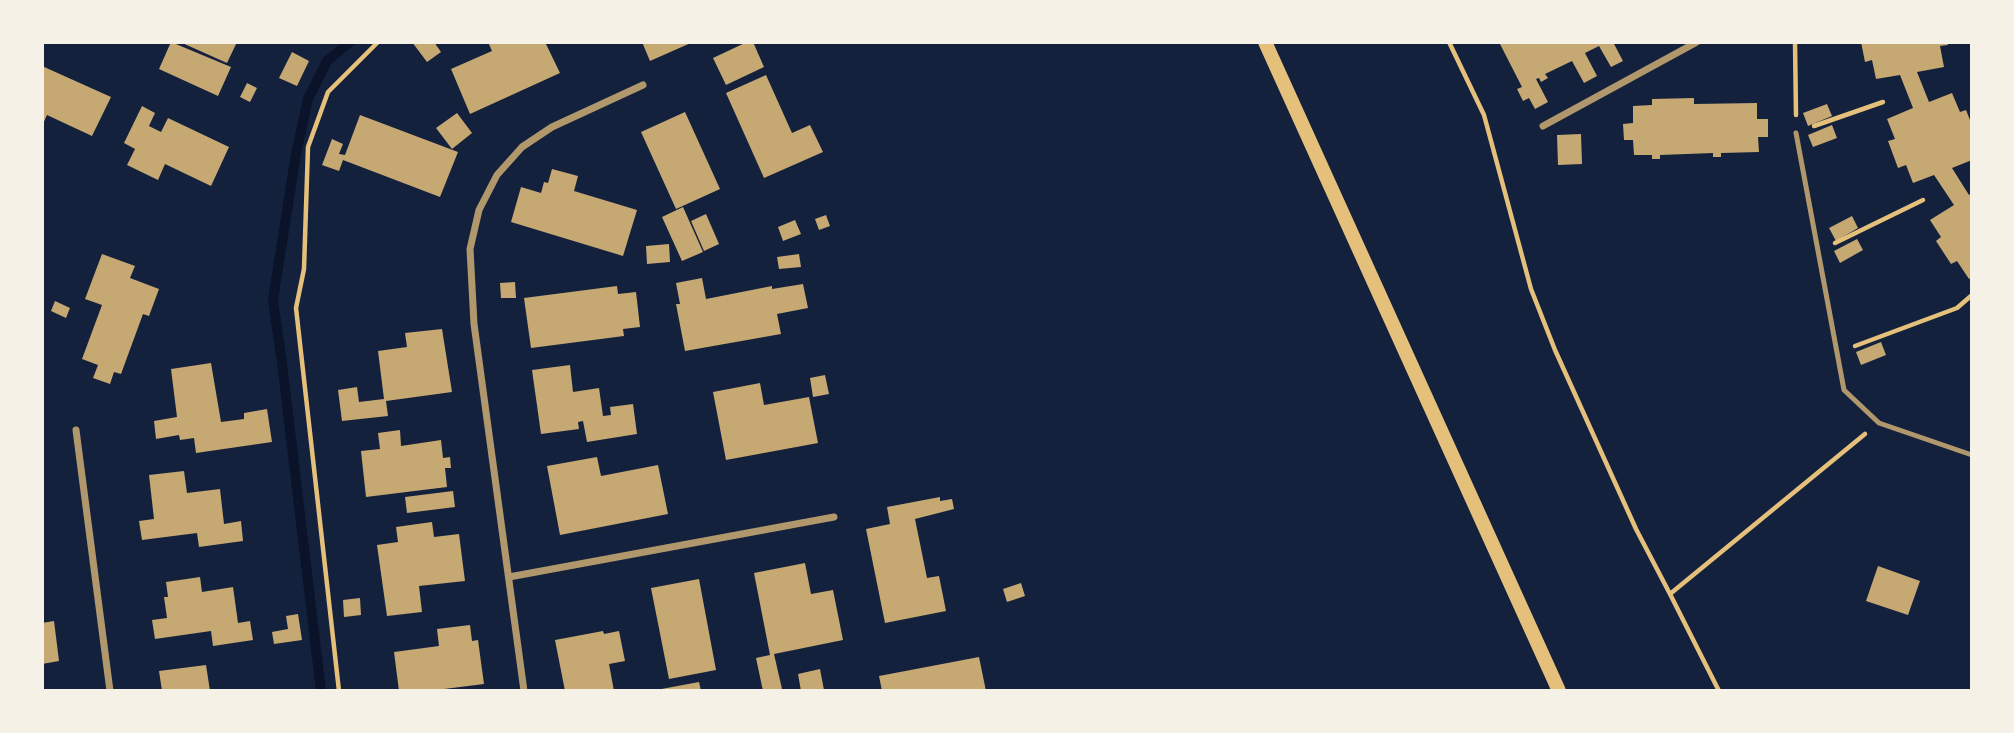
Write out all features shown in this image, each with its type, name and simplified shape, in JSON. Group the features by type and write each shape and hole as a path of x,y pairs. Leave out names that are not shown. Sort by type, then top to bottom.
{"main road":[{"path":"1265,42 1559,691"}],"street":[{"path":"1543,126 1697,42"},
{"path":"524,691 474,324 470,249 479,209 498,175 522,147 552,127 643,85"},
{"path":"76,430 110,691"},
{"path":"509,577 834,517"}],"lane":[{"path":"1796,132 1844,390 1879,423 1972,455"}],"path":[{"path":"339,691 296,308 304,269 307,148 328,92 378,42"},
{"path":"1449,42 1484,115 1517,243 1531,289 1555,350 1636,529 1719,691"},
{"path":"1795,42 1796,132 1882,102"},
{"path":"1818,251 1923,200"},
{"path":"1838,353 1957,307 1972,295"},
{"path":"1670,594 1879,423"}],"building":[{"path":"171,42 231,67 218,96 159,69"},
{"path":"180,42 237,42 227,63"},
{"path":"412,42 434,42 441,52 427,62"},
{"path":"488,42 545,42 560,73 470,114 451,69 492,51"},
{"path":"642,42 693,42 650,61"},
{"path":"747,42 753,42 764,67 726,85 713,58"},
{"path":"1613,42 1623,61 1611,67 1599,46 1585,53 1597,76 1584,83 1572,61 1545,74 1548,78 1541,82 1539,78 1536,79 1548,102 1535,109 1529,98 1523,101 1517,89 1522,87 1500,44"},
{"path":"1861,42 1947,42 1948,45 1940,46 1944,67 1917,72 1929,102 1952,93 1960,112 1966,110 1972,125 1972,160 1952,168 1969,195 1972,193 1972,277 1969,279 1957,261 1951,264 1936,241 1941,237 1930,220 1954,205 1934,175 1913,183 1906,165 1898,168 1888,141 1895,139 1887,119 1913,108 1900,75 1876,79 1872,60 1865,62"},
{"path":"292,52 309,61 297,86 279,78"},
{"path":"42,66 111,97 92,136 47,115 42,126"},
{"path":"766,75 792,133 810,125 823,152 764,178 726,93"},
{"path":"247,83 257,88 250,102 240,97"},
{"path":"1694,98 1694,104 1757,103 1757,119 1768,119 1768,137 1758,137 1759,152 1721,153 1721,157 1713,157 1713,153 1660,155 1660,159 1652,159 1652,155 1634,155 1633,140 1624,140 1623,124 1633,123 1633,106 1652,105 1652,99"},
{"path":"1827,104 1832,116 1808,126 1803,113"},
{"path":"142,106 155,113 149,126 161,132 168,118 229,147 211,186 165,164 158,180 127,165 135,149 124,143"},
{"path":"685,112 720,189 676,209 641,132"},
{"path":"457,113 472,133 452,149 436,128"},
{"path":"360,115 458,152 440,197 343,160 339,171 322,165 332,139 343,144 339,154 345,155"},
{"path":"1832,125 1837,138 1813,147 1808,135"},
{"path":"1581,134 1582,164 1558,165 1557,135"},
{"path":"552,169 578,176 574,191 637,210 623,256 511,222 521,187 541,193 544,182 548,183"},
{"path":"683,207 703,252 682,261 662,217"},
{"path":"706,214 719,244 704,251 691,221"},
{"path":"826,215 830,226 819,230 815,219"},
{"path":"1852,216 1858,228 1836,241 1829,228"},
{"path":"795,220 801,234 783,241 778,227"},
{"path":"1857,239 1863,250 1840,263 1834,251"},
{"path":"669,244 670,262 647,264 646,246"},
{"path":"102,254 135,266 130,278 159,289 149,316 143,314 121,374 114,372 110,384 93,378 98,365 82,359 102,305 85,299"},
{"path":"799,254 801,267 779,269 777,257"},
{"path":"702,278 706,299 772,286 772,289 803,284 808,308 777,314 781,334 685,351 676,304 680,304 676,283"},
{"path":"515,282 516,298 501,298 500,283"},
{"path":"617,286 618,294 636,292 640,327 623,329 624,336 531,348 524,298"},
{"path":"55,301 70,308 66,318 51,311"},
{"path":"442,329 452,392 386,401 388,416 342,421 338,390 357,387 359,402 384,399 378,351 407,347 405,333"},
{"path":"1881,342 1886,355 1861,365 1856,352"},
{"path":"211,363 221,422 244,419 244,413 267,409 272,442 196,453 194,438 180,440 179,435 156,439 154,421 177,417 171,369"},
{"path":"570,365 573,392 599,388 603,416 611,415 610,407 633,404 637,434 587,442 583,421 578,422 579,429 541,434 532,370"},
{"path":"825,375 829,394 813,397 810,378"},
{"path":"760,383 764,405 809,397 818,443 726,460 713,392"},
{"path":"400,430 401,446 441,440 443,458 450,457 451,468 445,468 447,487 366,497 361,451 380,449 378,433"},
{"path":"597,457 601,476 658,465 668,514 560,535 547,466"},
{"path":"184,471 187,493 220,489 224,524 241,521 243,541 199,547 197,533 142,540 139,521 154,519 149,475"},
{"path":"453,491 455,507 407,513 405,497"},
{"path":"940,497 940,501 952,499 954,509 915,519 927,578 939,576 946,611 885,623 866,529 890,524 887,507"},
{"path":"432,522 434,537 459,534 465,581 419,586 422,612 387,616 377,545 398,542 396,527"},
{"path":"805,563 811,594 833,590 843,640 774,654 782,689 763,691 756,658 770,655 754,573"},
{"path":"1878,566 1920,581 1908,615 1866,601"},
{"path":"200,577 202,592 233,587 238,623 250,621 253,640 213,646 211,631 155,639 152,620 167,618 164,597 168,597 166,582"},
{"path":"699,579 716,670 669,679 651,588"},
{"path":"1021,583 1025,596 1007,602 1003,589"},
{"path":"360,598 361,615 344,617 343,600"},
{"path":"298,614 302,640 274,644 272,632 288,629 286,616"},
{"path":"54,621 59,661 42,664 42,623"},
{"path":"470,625 472,641 478,640 484,684 428,691 399,691 394,652 439,646 437,629"},
{"path":"603,631 604,634 619,631 625,661 609,664 614,691 565,691 555,640"},
{"path":"979,657 986,691 882,691 879,676"},
{"path":"206,665 210,691 162,691 159,671"},
{"path":"820,669 824,690 801,691 798,674"},
{"path":"699,682 701,691 656,690"}],"waterway":[{"path":"321,691 273,300 296,154 308,99 327,61 350,42"}]}
